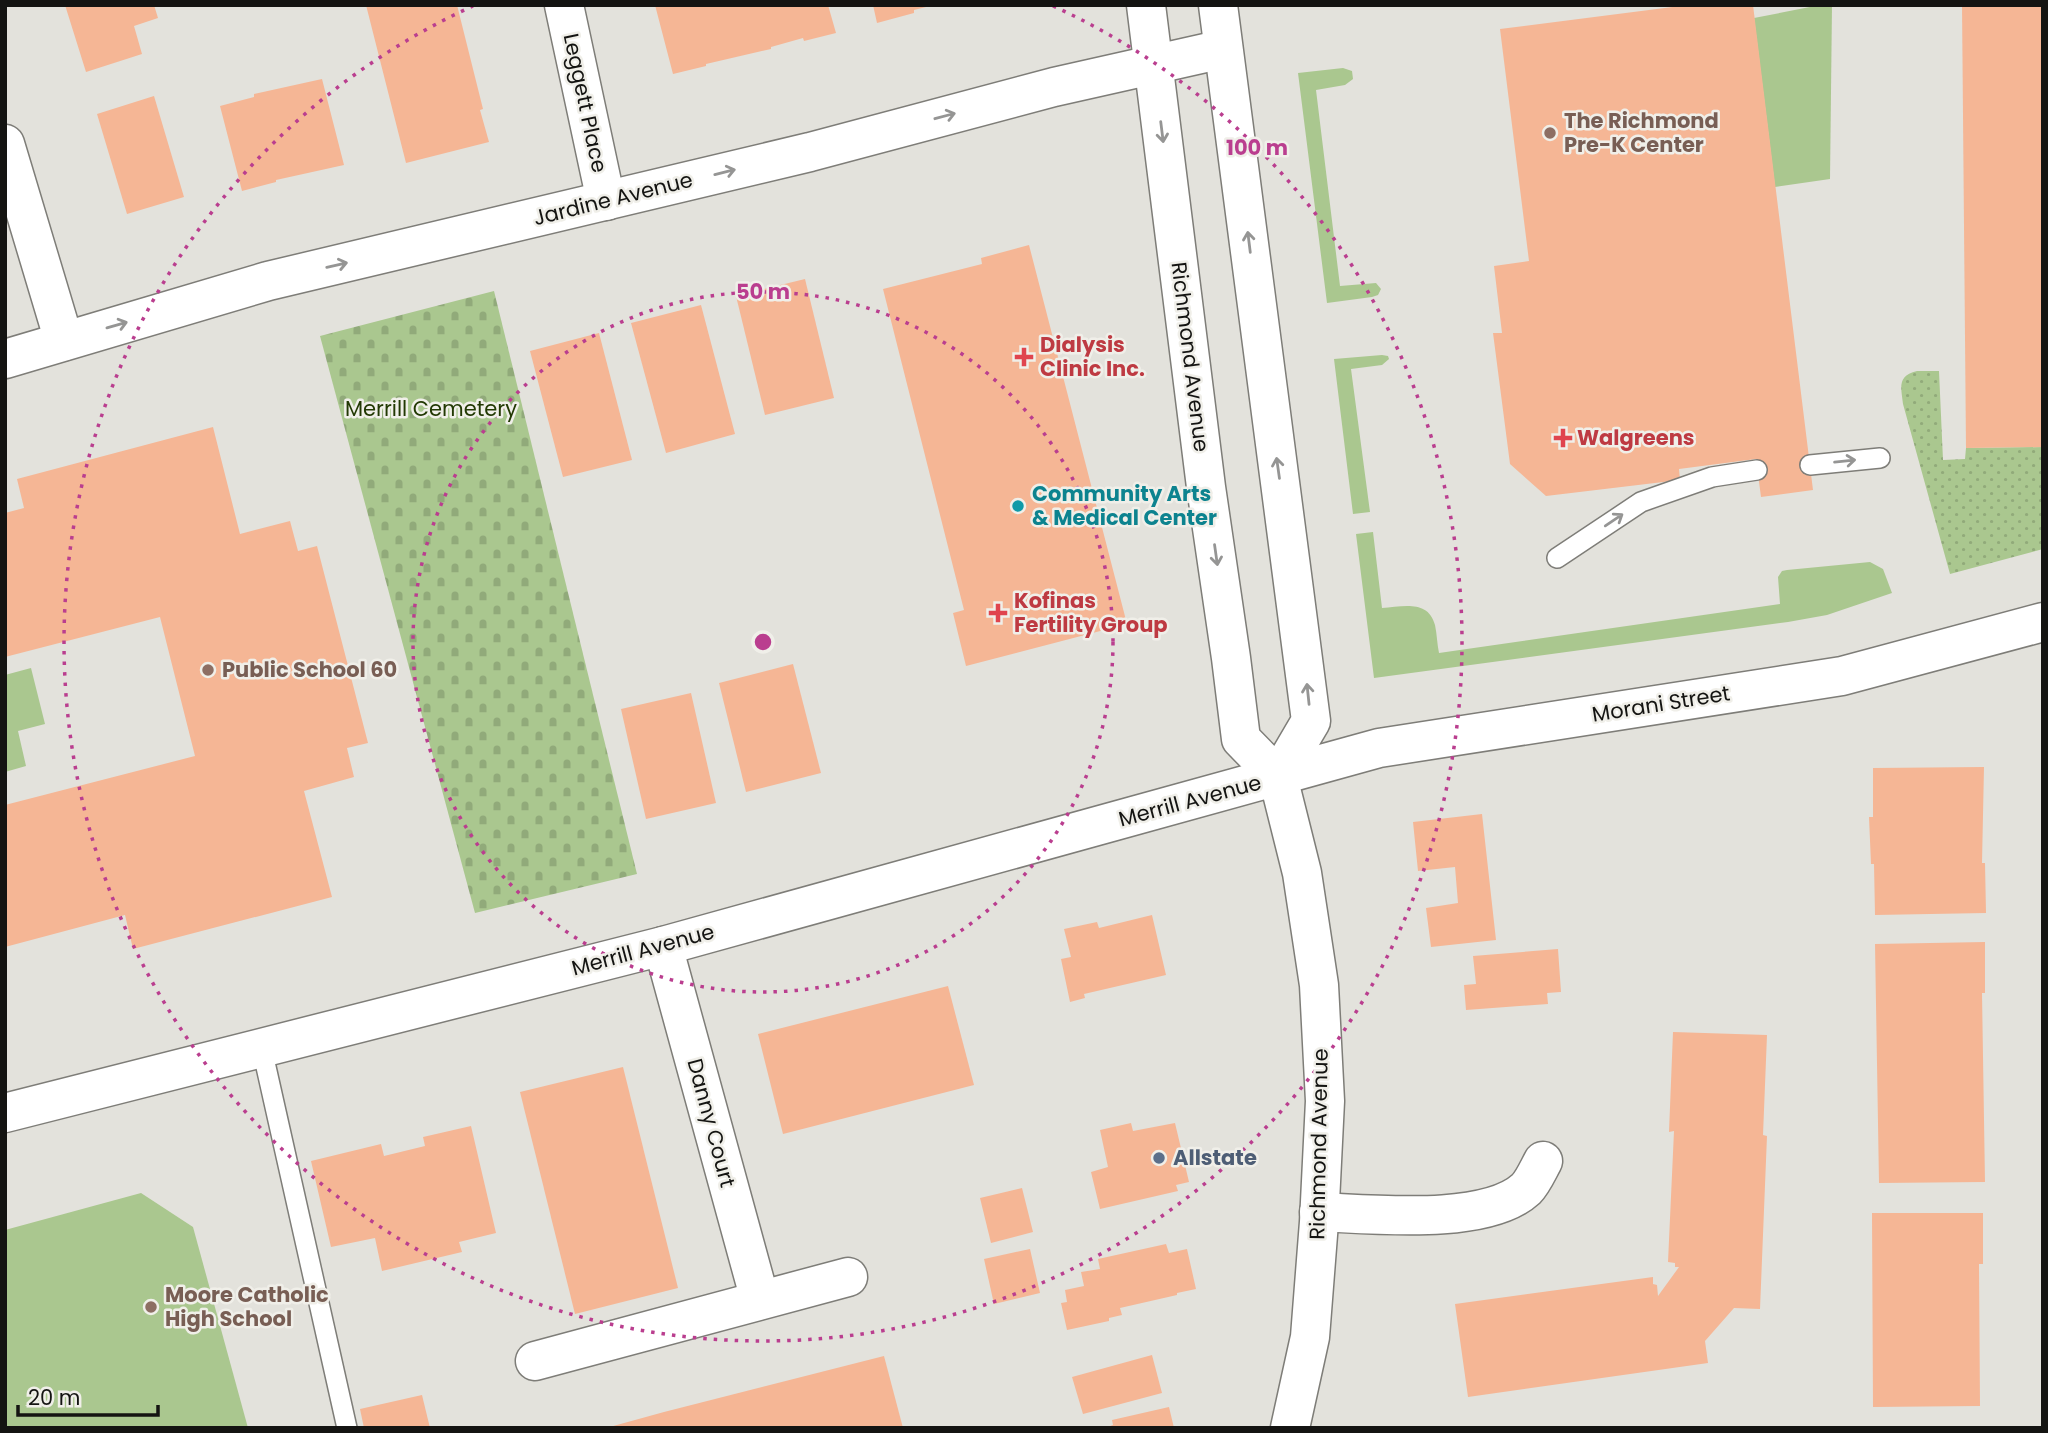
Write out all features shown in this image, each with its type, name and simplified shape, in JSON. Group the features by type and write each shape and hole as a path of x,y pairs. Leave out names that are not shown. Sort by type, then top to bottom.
{"street":[{"name":"Leggett Place","path":"564,5 606,201"},
{"name":"Richmond Avenue","path":"1146,5 1206,487 1241,739 1278,777 1302,873 1319,985 1325,1101 1319,1212 1310,1337 1290,1428"},
{"path":"1218,5 1311,721 1278,777"},
{"name":"Jardine Avenue","path":"5,359 268,281 810,152 1054,87 1223,49"},
{"path":"5,144 64,341"},
{"name":"Morani Street","path":"1278,777 1379,748 1842,676 2043,622"},
{"name":"Merrill Avenue","path":"5,1113 663,946 1278,777"},
{"name":"Danny Court","path":"663,946 760,1300"},
{"path":"1319,1212 1414,1215 1466,1212 1500,1205 1526,1188 1543,1161"},
{"path":"535,1361 848,1277"}],"lane":[{"path":"1810,465 1880,458"},
{"path":"1557,558 1641,502 1712,477 1757,470"},
{"path":"262,1049 347,1428"}],"green space":[{"path":"1832,5 1830,179 1775,187 1754,18"},
{"path":"1343,68 1352,71 1353,79 1345,85 1316,90 1340,286 1376,283 1381,289 1378,295 1372,297 1327,303 1298,73"},
{"name":"Merrill Cemetery","path":"494,291 637,874 475,913 320,336"},
{"path":"1388,356 1389,359 1382,365 1351,369 1370,512 1353,514 1334,359"},
{"path":"1917,371 1939,371 1943,460 1965,459 1966,448 2043,447 2043,549 1950,574 1903,404 1903,379"},
{"path":"1373,532 1382,608 1413,606 1427,611 1435,625 1439,653 1780,604 1778,577 1782,571 1787,570 1870,562 1883,569 1892,593 1827,615 1788,622 1374,678 1356,534"},
{"path":"31,668 45,724 18,731 26,766 5,772 5,675"},
{"path":"141,1193 193,1227 248,1428 5,1428 5,1230"}],"building":[{"path":"65,5 154,5 158,18 134,26 142,54 86,72"},
{"path":"366,5 457,5 489,142 406,163"},
{"path":"655,5 828,5 836,33 804,41 803,38 673,74"},
{"path":"873,5 930,5 930,6 877,23"},
{"path":"1688,5 1753,5 1813,490 1761,497 1756,459 1679,469 1680,480 1546,496 1510,464 1493,333 1502,333 1494,266 1529,261 1500,29"},
{"path":"1962,5 2043,5 2043,447 1966,448"},
{"path":"322,79 344,165 276,180 242,191 220,106 254,97 254,94"},
{"path":"154,96 184,197 127,214 97,114"},
{"name":"Community Arts & Medical Center","path":"1029,245 1127,624 966,666 953,613 964,610 883,289 982,264 981,258"},
{"path":"805,279 834,398 765,415 736,296"},
{"path":"701,305 735,434 666,453 631,323"},
{"path":"599,333 632,460 563,477 530,351"},
{"path":"213,427 240,534 290,521 298,551 317,546 368,743 347,748 354,777 304,791 332,897 133,949 125,915 5,947 5,805 195,756 160,617 5,657 5,513 24,508 17,479"},
{"path":"793,664 821,773 746,792 719,683"},
{"path":"691,693 716,803 646,819 621,709"},
{"path":"1984,767 1982,863 1985,863 1986,913 1875,915 1874,864 1871,864 1869,817 1873,817 1873,768"},
{"path":"1482,814 1496,940 1431,947 1426,908 1458,903 1455,867 1418,871 1413,822"},
{"path":"1152,915 1166,975 1084,994 1085,998 1070,1002 1061,959 1071,957 1064,929 1097,922 1099,928"},
{"path":"1985,942 1985,993 1982,993 1985,1182 1879,1183 1875,944"},
{"path":"1558,949 1561,992 1547,993 1548,1004 1466,1010 1464,985 1476,984 1473,956"},
{"path":"948,986 974,1085 783,1134 758,1034"},
{"path":"1673,1032 1767,1035 1763,1135 1767,1136 1760,1309 1734,1308 1705,1341 1708,1363 1468,1397 1455,1304 1653,1277 1658,1296 1679,1267 1668,1262 1674,1131 1669,1132"},
{"path":"623,1067 678,1288 575,1314 520,1092"},
{"path":"1131,1123 1133,1131 1175,1123 1189,1182 1176,1185 1178,1191 1100,1209 1091,1172 1108,1167 1100,1130"},
{"path":"471,1126 496,1233 459,1242 462,1252 382,1271 375,1238 331,1247 311,1161 381,1144 384,1156 425,1146 423,1137"},
{"path":"1022,1188 1033,1232 991,1243 980,1198"},
{"path":"1872,1213 1983,1213 1983,1264 1979,1264 1980,1406 1873,1407"},
{"path":"1166,1244 1169,1253 1187,1249 1196,1289 1120,1308 1122,1315 1109,1318 1109,1321 1067,1330 1061,1303 1067,1302 1065,1290 1084,1286 1081,1272 1100,1269 1098,1259"},
{"path":"1030,1249 1040,1293 994,1304 984,1259"},
{"path":"1152,1355 1162,1393 1083,1414 1072,1377"},
{"path":"884,1356 903,1428 606,1428 664,1412"},
{"path":"422,1395 430,1428 364,1428 360,1409"},
{"path":"1169,1407 1174,1428 1104,1428 1113,1425 1112,1420"}],"place":[{"name":"The Richmond Pre-K Center","path":"1550,133"},
{"name":"Dialysis Clinic Inc.","path":"1024,357"},
{"name":"Walgreens","path":"1563,438"},
{"name":"Community Arts & Medical Center","path":"1018,506"},
{"name":"Kofinas Fertility Group","path":"998,613"},
{"name":"Public School 60","path":"208,670"},
{"name":"Allstate","path":"1159,1158"},
{"name":"Moore Catholic High School","path":"151,1307"}]}
